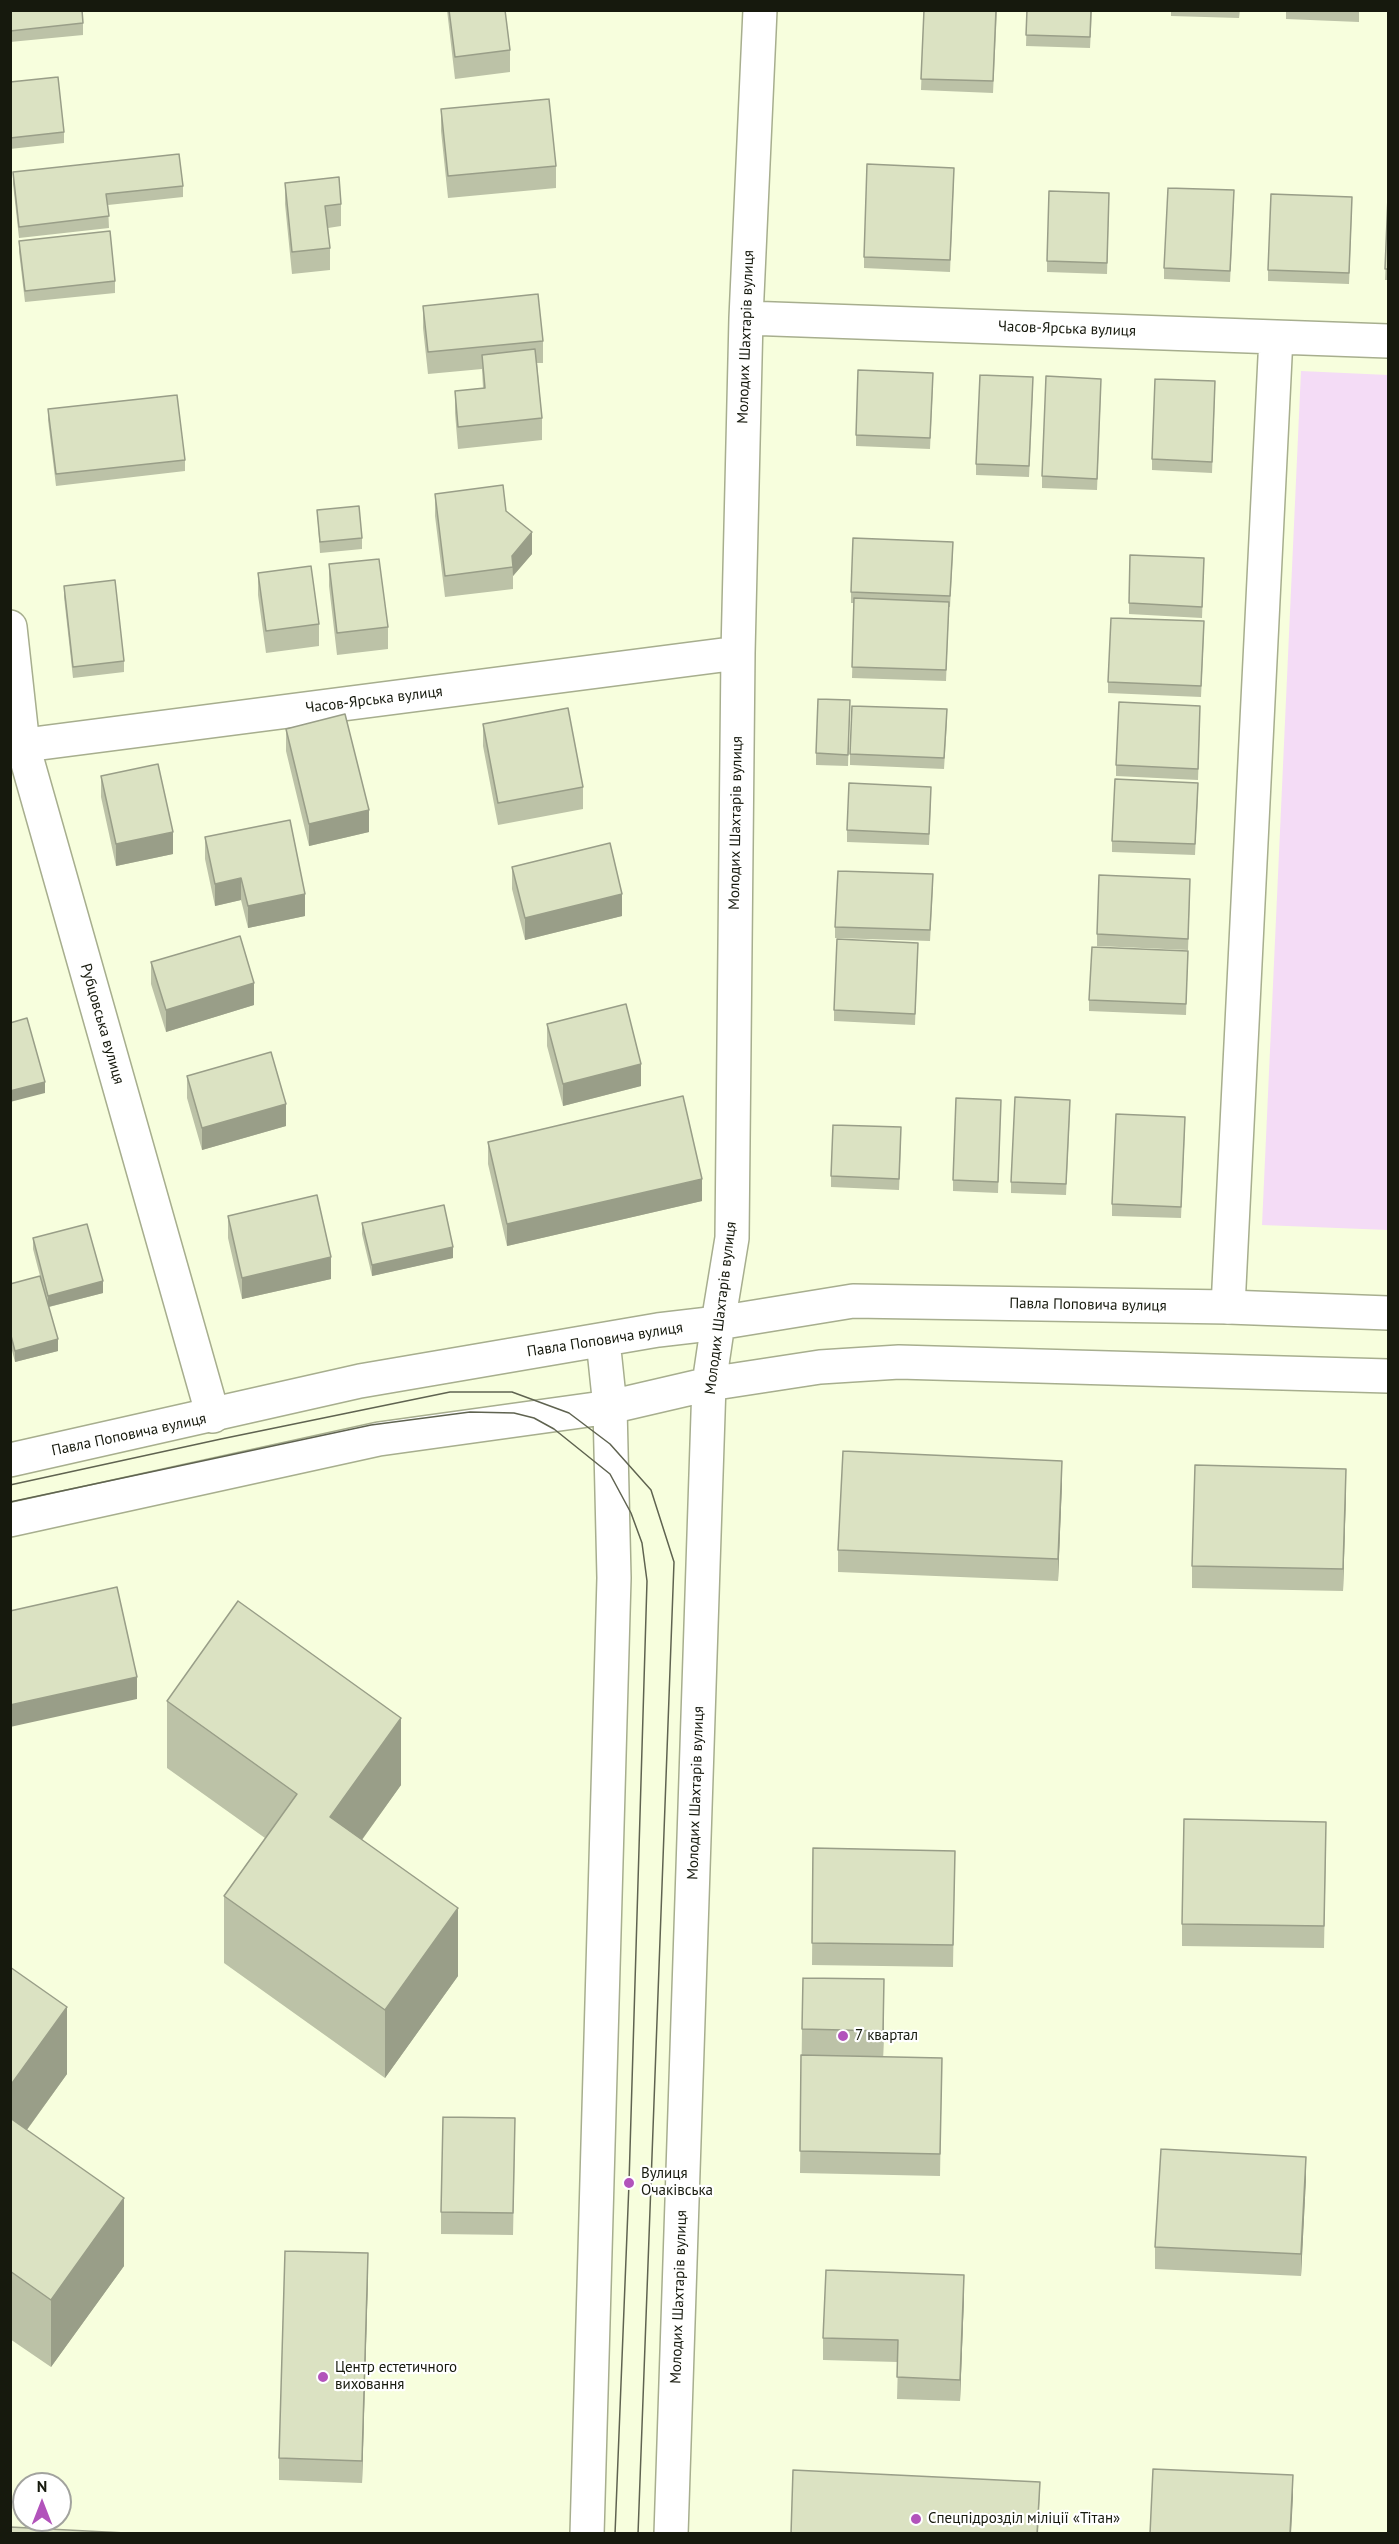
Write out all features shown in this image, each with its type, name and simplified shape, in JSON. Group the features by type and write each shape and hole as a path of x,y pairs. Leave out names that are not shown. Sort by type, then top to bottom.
{"main road":[{"name":"Молодих Шахтарів вулиця","path":"671,2534 710,1384 732,1238 738,653 746,318 760,10"},
{"name":"Часов-Ярська вулиця","path":"746,318 1389,341"},
{"path":"1228,1307 1276,337"},
{"name":"Рубцовська вулиця","path":"10,627 17,746 213,1416"},
{"name":"Часов-Ярська вулиця","path":"17,746 738,653"},
{"name":"Павла Поповича вулиця","path":"10,1460 360,1381 658,1330 718,1323 853,1301 1228,1307 1389,1313"},
{"path":"587,2534 614,1578 610,1407 603,1340"},
{"path":"10,1520 379,1439 610,1407 710,1384 820,1367 899,1362 1389,1376"}],"shaded area":[{"path":"1301,371 1388,375 1388,1230 1262,1225"}],"building":[{"path":"10,10 82,10 83,23 10,31"},
{"path":"449,10 505,10 510,50 455,57"},
{"path":"924,10 996,10 993,81 921,79"},
{"path":"1027,10 1091,10 1090,37 1026,35"},
{"path":"58,77 64,132 10,138 10,82"},
{"path":"549,99 556,166 448,176 441,109"},
{"path":"179,154 183,186 106,194 109,216 19,227 13,172"},
{"path":"867,164 954,168 950,260 864,257"},
{"path":"339,177 341,204 325,206 330,248 292,252 285,183"},
{"path":"1168,188 1234,190 1230,271 1164,268"},
{"path":"1049,191 1109,193 1107,263 1047,261"},
{"path":"1271,194 1352,197 1349,273 1268,270"},
{"path":"1388,196 1389,269 1385,269"},
{"path":"110,231 115,281 25,291 19,241"},
{"path":"538,294 543,341 428,352 423,306"},
{"path":"535,349 542,418 458,427 455,391 485,388 482,355"},
{"path":"858,370 933,373 930,438 856,435"},
{"path":"980,375 1033,377 1029,466 976,464"},
{"path":"1046,376 1101,379 1097,479 1042,476"},
{"path":"1155,379 1215,381 1212,462 1152,459"},
{"path":"177,395 185,460 56,474 48,409"},
{"path":"503,485 506,511 532,532 512,556 513,567 445,576 435,494"},
{"path":"359,506 362,538 320,542 317,510"},
{"path":"853,538 953,542 950,596 851,592"},
{"path":"1130,555 1204,558 1202,607 1129,603"},
{"path":"379,559 388,627 337,633 329,564"},
{"path":"311,566 319,624 266,631 258,573"},
{"path":"115,580 124,661 73,667 64,586"},
{"path":"854,598 949,602 946,670 852,667"},
{"path":"1111,618 1204,621 1201,686 1108,682"},
{"path":"818,699 850,700 848,755 816,753"},
{"path":"1119,702 1200,706 1198,769 1116,765"},
{"path":"852,706 947,709 944,758 850,754"},
{"path":"568,708 583,787 498,803 483,724"},
{"path":"345,714 369,810 309,824 286,729"},
{"path":"158,764 173,832 116,844 101,776"},
{"path":"1115,779 1198,783 1195,844 1112,841"},
{"path":"849,783 931,787 929,834 847,830"},
{"path":"290,820 305,894 248,906 241,878 215,884 205,837"},
{"path":"610,843 622,894 525,918 512,867"},
{"path":"838,871 933,874 930,930 835,927"},
{"path":"1099,875 1190,879 1188,939 1097,934"},
{"path":"240,936 254,983 166,1010 151,962"},
{"path":"837,939 918,943 915,1014 834,1010"},
{"path":"1092,947 1188,951 1186,1004 1089,1000"},
{"path":"626,1004 641,1064 563,1084 547,1024"},
{"path":"27,1018 45,1082 10,1091 10,1023"},
{"path":"271,1052 286,1104 202,1128 187,1076"},
{"path":"683,1096 702,1179 507,1224 488,1142"},
{"path":"1015,1097 1070,1100 1066,1184 1011,1182"},
{"path":"956,1098 1001,1100 998,1182 953,1180"},
{"path":"1116,1114 1185,1117 1181,1207 1112,1204"},
{"path":"833,1125 901,1127 899,1179 831,1176"},
{"path":"317,1195 331,1257 242,1278 228,1216"},
{"path":"444,1205 453,1247 372,1265 362,1223"},
{"path":"87,1224 103,1281 48,1296 33,1238"},
{"path":"40,1276 58,1339 15,1351 10,1332 10,1284"},
{"path":"843,1451 1062,1461 1058,1559 838,1550"},
{"path":"1195,1465 1346,1469 1343,1569 1192,1566"},
{"path":"117,1587 137,1677 10,1705 10,1611"},
{"path":"238,1601 401,1718 330,1817 458,1908 385,2010 224,1896 297,1794 167,1701"},
{"path":"1184,1819 1326,1822 1324,1926 1182,1924"},
{"path":"813,1848 955,1851 953,1945 812,1943"},
{"path":"10,1967 67,2007 10,2086"},
{"path":"803,1978 884,1979 883,2031 802,2029"},
{"path":"801,2055 942,2058 940,2154 800,2151"},
{"path":"443,2117 515,2118 513,2213 441,2212"},
{"path":"10,2118 124,2198 51,2300 10,2271"},
{"path":"1161,2149 1306,2157 1301,2254 1155,2247"},
{"name":"Центр естетичного виховання","path":"285,2251 368,2253 362,2461 279,2458"},
{"path":"826,2270 964,2275 960,2380 897,2377 898,2340 823,2338"},
{"path":"1153,2469 1293,2475 1290,2534 1150,2534"},
{"name":"Спецпідрозділ міліції «Тітан»","path":"793,2470 1040,2482 1037,2534 791,2534"},
{"path":"10,2527 12,2527 12,2532 72,2530 145,2534 10,2534"}],"tram line":[{"path":"10,1485 450,1392 512,1392 569,1413 610,1444 651,1490 674,1562 638,2534"},
{"path":"10,1502 371,1425 470,1412 514,1413 534,1418 554,1429 610,1474 631,1513 642,1543 647,1581 629,2183 615,2534"}],"place":[{"name":"7 квартал","path":"843,2036"},
{"name":"Вулиця Очаківська","path":"629,2183"},
{"name":"Центр естетичного виховання","path":"323,2377"},
{"name":"Спецпідрозділ міліції «Тітан»","path":"916,2519"}]}
